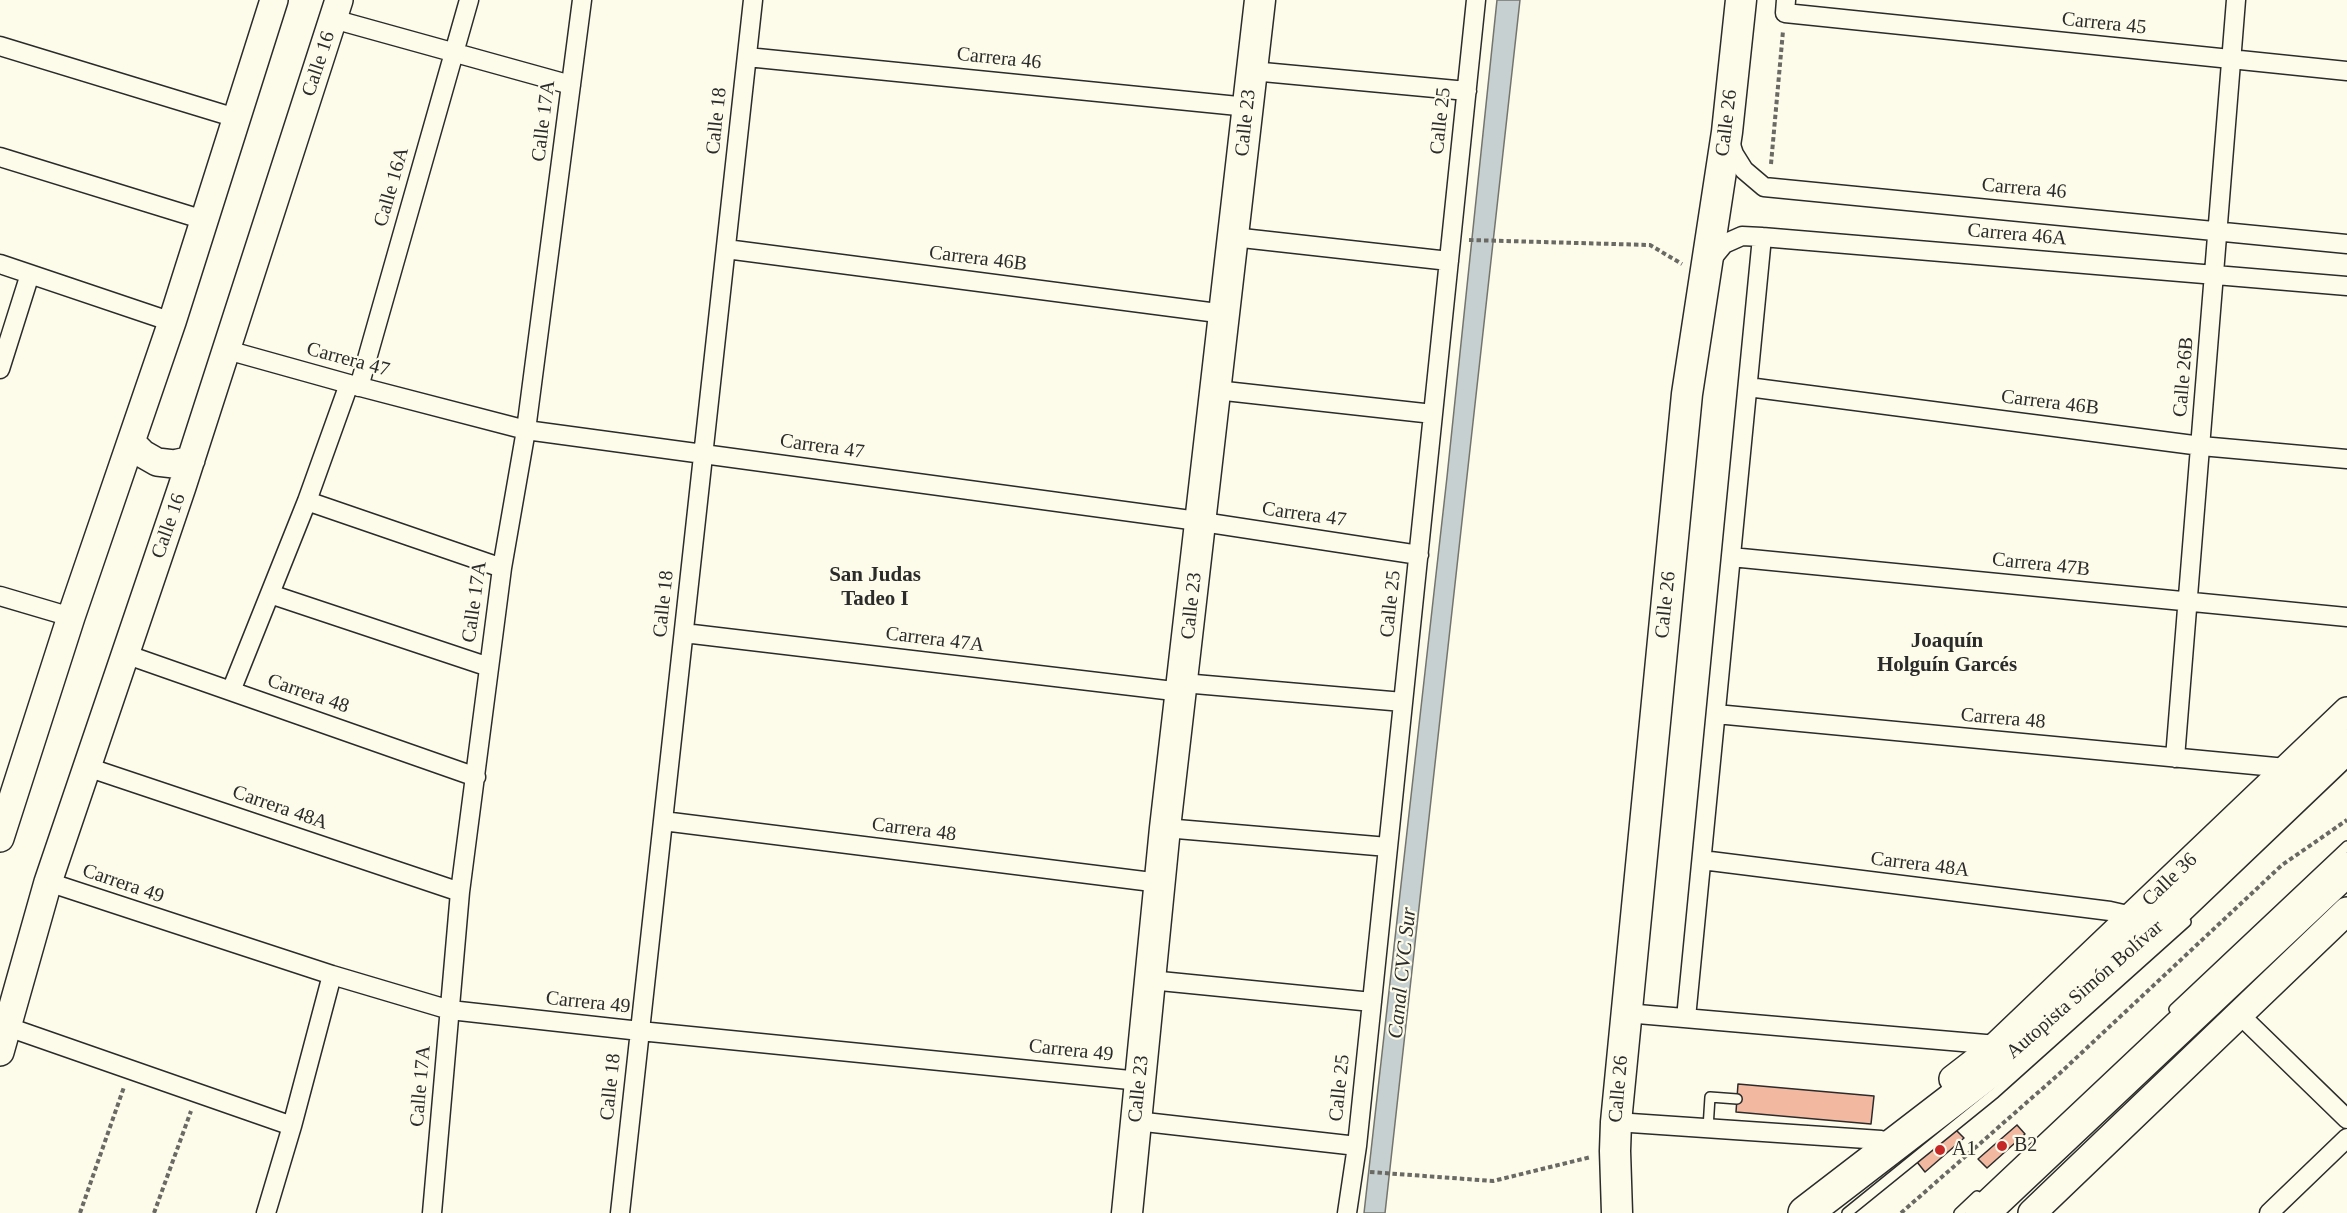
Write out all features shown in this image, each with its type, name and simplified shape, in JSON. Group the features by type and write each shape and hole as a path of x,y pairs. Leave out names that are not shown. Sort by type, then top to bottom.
{"highway":[{"name":"Autopista Simón Bolívar","path":"1804,1213 2008,1057 2062,1011 2151,933 2347,746"},
{"path":"1985,1199 2347,869"}],"main road":[{"name":"Calle 23","path":"1127,1213 1165,828 1183,687 1260,0"},
{"name":"Calle 26","path":"1617,1213 1615,1136 1687,394 1727,132 1741,0"}],"street":[{"path":"0,838 71,618 172,322 273,0"},
{"name":"Calle 16A","path":"231,691 354,386 469,0"},
{"name":"Calle 17A","path":"432,1213 460,892 502,568 526,430 582,0"},
{"name":"Calle 18","path":"620,1213 753,0"},
{"name":"Calle 25","path":"1347,1213 1357,1146 1476,0"},
{"name":"Calle 26B","path":"2175,758 2236,0"},
{"name":"Carrera 45","path":"1785,6 2232,60 2347,71"},
{"path":"336,9 454,52 571,85"},
{"name":"Calle 16","path":"4,1040 48,882 191,460 336,9"},
{"path":"0,46 236,118"},
{"name":"Carrera 46","path":"747,57 1248,107"},
{"path":"1252,71 1467,91"},
{"name":"Carrera 46","path":"1727,132 1734,154 1744,170 1764,187 2347,243"},
{"path":"0,157 204,220"},
{"name":"Carrera 46A","path":"1706,277 1711,258 1724,244 1743,236 2347,286"},
{"path":"1233,237 1449,261"},
{"path":"1686,1018 1762,237"},
{"name":"Carrera 46B","path":"726,249 1225,314"},
{"path":"0,264 172,322"},
{"path":"0,369 30,274"},
{"name":"Carrera 47","path":"227,350 354,386 526,430 1201,522 1419,555"},
{"name":"Carrera 46B","path":"1748,387 2201,446 2347,459"},
{"path":"1216,390 1433,414"},
{"path":"131,442 143,454 157,462 174,464 191,460"},
{"path":"122,468 138,466 155,469 169,476 182,487"},
{"path":"307,501 502,568"},
{"name":"Carrera 47B","path":"1731,557 2347,617"},
{"path":"270,594 489,668"},
{"path":"0,596 71,618"},
{"name":"Carrera 47A","path":"684,633 1183,687 1403,702"},
{"name":"Carrera 48","path":"125,654 476,777"},
{"name":"Calle 36","path":"1804,1213 1881,1140 1935,1093 1997,1045 2347,711"},
{"name":"Carrera 48","path":"1716,714 2286,768"},
{"name":"Carrera 48A","path":"87,767 460,892"},
{"name":"Carrera 48","path":"663,821 1160,883"},
{"path":"1165,828 1388,848"},
{"name":"Carrera 48A","path":"1702,860 2110,911 2133,916"},
{"name":"Carrera 49","path":"48,882 332,975 450,1010 1140,1080"},
{"path":"2032,1213 2347,912"},
{"path":"266,1213 292,1126 332,975"},
{"path":"1150,980 1372,1002"},
{"path":"1626,1013 1997,1045"},
{"path":"2239,1014 2347,1119"},
{"path":"4,1040 130,1070 292,1126"},
{"path":"1136,1121 1357,1146"},
{"path":"1615,1136 1708,1128 1881,1140"},
{"path":"2269,1213 2347,1138"}],"lane":[{"path":"2170,1014 2347,846"},
{"path":"1847,1213 1995,1093 2196,912"},
{"path":"1708,1128 1710,1097 1737,1099"},
{"path":"1959,1213 1985,1199"}],"path":[{"path":"1771,164 1785,6"},
{"path":"1459,240 1650,246 1706,277"},
{"path":"1901,1213 2059,1074 2282,865 2347,820"},
{"path":"80,1213 130,1070"},
{"path":"154,1213 198,1093"},
{"path":"1366,1172 1493,1181 1615,1136"}],"water":[{"name":"Canal CVC Sur","path":"1497,0 1520,0 1385,1213 1364,1213 1447,477"}],"building":[{"path":"1738,1084 1874,1096 1871,1124 1736,1112"},
{"name":"B2","path":"2017,1125 2025,1134 1987,1168 1978,1159"},
{"name":"A1","path":"1955,1129 1964,1138 1925,1172 1917,1162"}],"place":[{"name":"B2","path":"2002,1146"},
{"name":"A1","path":"1940,1150"}],"district":[{"name":"San Judas Tadeo I","path":"875,588"},
{"name":"Joaquín Holguín Garcés","path":"1947,654"}]}
